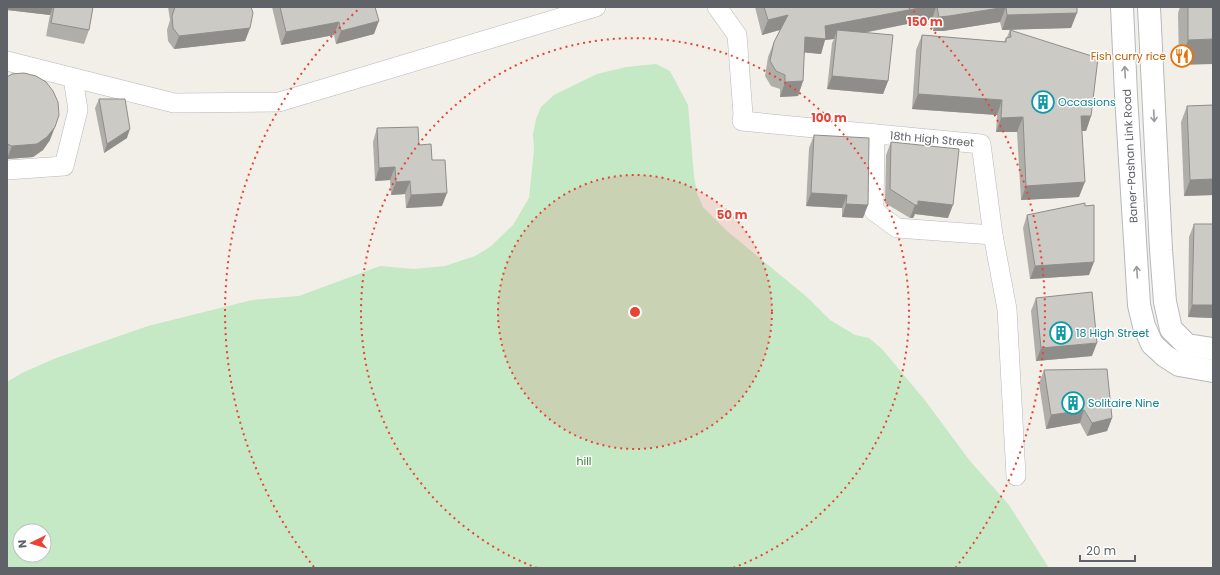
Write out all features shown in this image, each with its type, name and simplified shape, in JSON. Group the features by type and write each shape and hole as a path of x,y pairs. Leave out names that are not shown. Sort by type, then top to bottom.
{"street":[{"path":"7,61 174,104 279,102 596,7"},
{"name":"18th High Street","path":"717,7 737,35 743,114 742,121 981,144 993,235 1006,309 1016,476"},
{"name":"Baner-Pashan Link Road","path":"1122,7 1139,305 1144,326 1152,344 1179,365 1213,371"},
{"path":"1149,7 1165,302 1172,328 1187,345 1213,349"},
{"path":"7,170 64,166 78,110 73,78"},
{"path":"875,134 874,211 897,228 993,235"},
{"path":"1139,305 1165,302"}],"green space":[{"name":"hill","path":"656,64 670,71 688,105 694,176 697,193 703,207 727,231 807,297 830,320 855,335 869,338 882,349 924,399 970,461 1009,505 1049,568 7,568 7,382 22,373 56,358 148,326 252,300 299,296 380,266 414,269 445,266 475,256 490,247 513,225 529,198 534,150 533,134 536,119 541,107 554,95 597,74 626,67"}],"building":[{"path":"54,7 93,7 89,30 51,23"},
{"path":"175,7 251,7 253,13 250,28 179,36 173,28 172,16"},
{"path":"280,7 375,7 379,21 341,31 339,22 286,32"},
{"path":"764,7 924,7 825,26 826,39 805,37 803,81 785,82 785,75 776,71 770,61 774,42 788,15 768,20"},
{"path":"937,7 1006,7 939,17"},
{"path":"1006,7 1077,7 1077,13 1007,15"},
{"path":"1188,7 1213,7 1213,39 1188,40"},
{"path":"837,30 893,35 888,81 832,76"},
{"path":"1010,30 1098,58 1091,116 1081,116 1085,182 1026,186 1023,117 1001,118 1002,100 918,94 922,35 1006,42 1006,38 1011,37"},
{"path":"24,73 36,76 46,82 53,91 58,102 59,115 55,127 47,137 37,144 12,146 7,144 7,77 12,74"},
{"path":"99,99 125,99 130,129 107,144"},
{"path":"1213,105 1213,179 1190,180 1187,106"},
{"path":"418,127 419,145 431,144 432,160 445,160 447,193 411,195 410,181 396,182 395,167 379,168 377,128"},
{"path":"814,135 869,138 868,205 846,204 847,195 811,193"},
{"path":"891,142 959,149 953,205 918,201 918,205 915,205 890,189"},
{"path":"1085,203 1085,206 1094,205 1094,262 1035,266 1027,215"},
{"path":"1194,224 1213,224 1213,305 1192,305"},
{"name":"18 High Street","path":"1092,292 1097,343 1041,348 1036,298"},
{"name":"Solitaire Nine","path":"1107,369 1112,418 1092,423 1084,410 1051,415 1044,370"}],"place":[{"name":"Fish curry rice","path":"1182,56"},
{"name":"Occasions","path":"1043,102"},
{"name":"18 High Street","path":"1061,333"},
{"name":"Solitaire Nine","path":"1073,403"}]}
